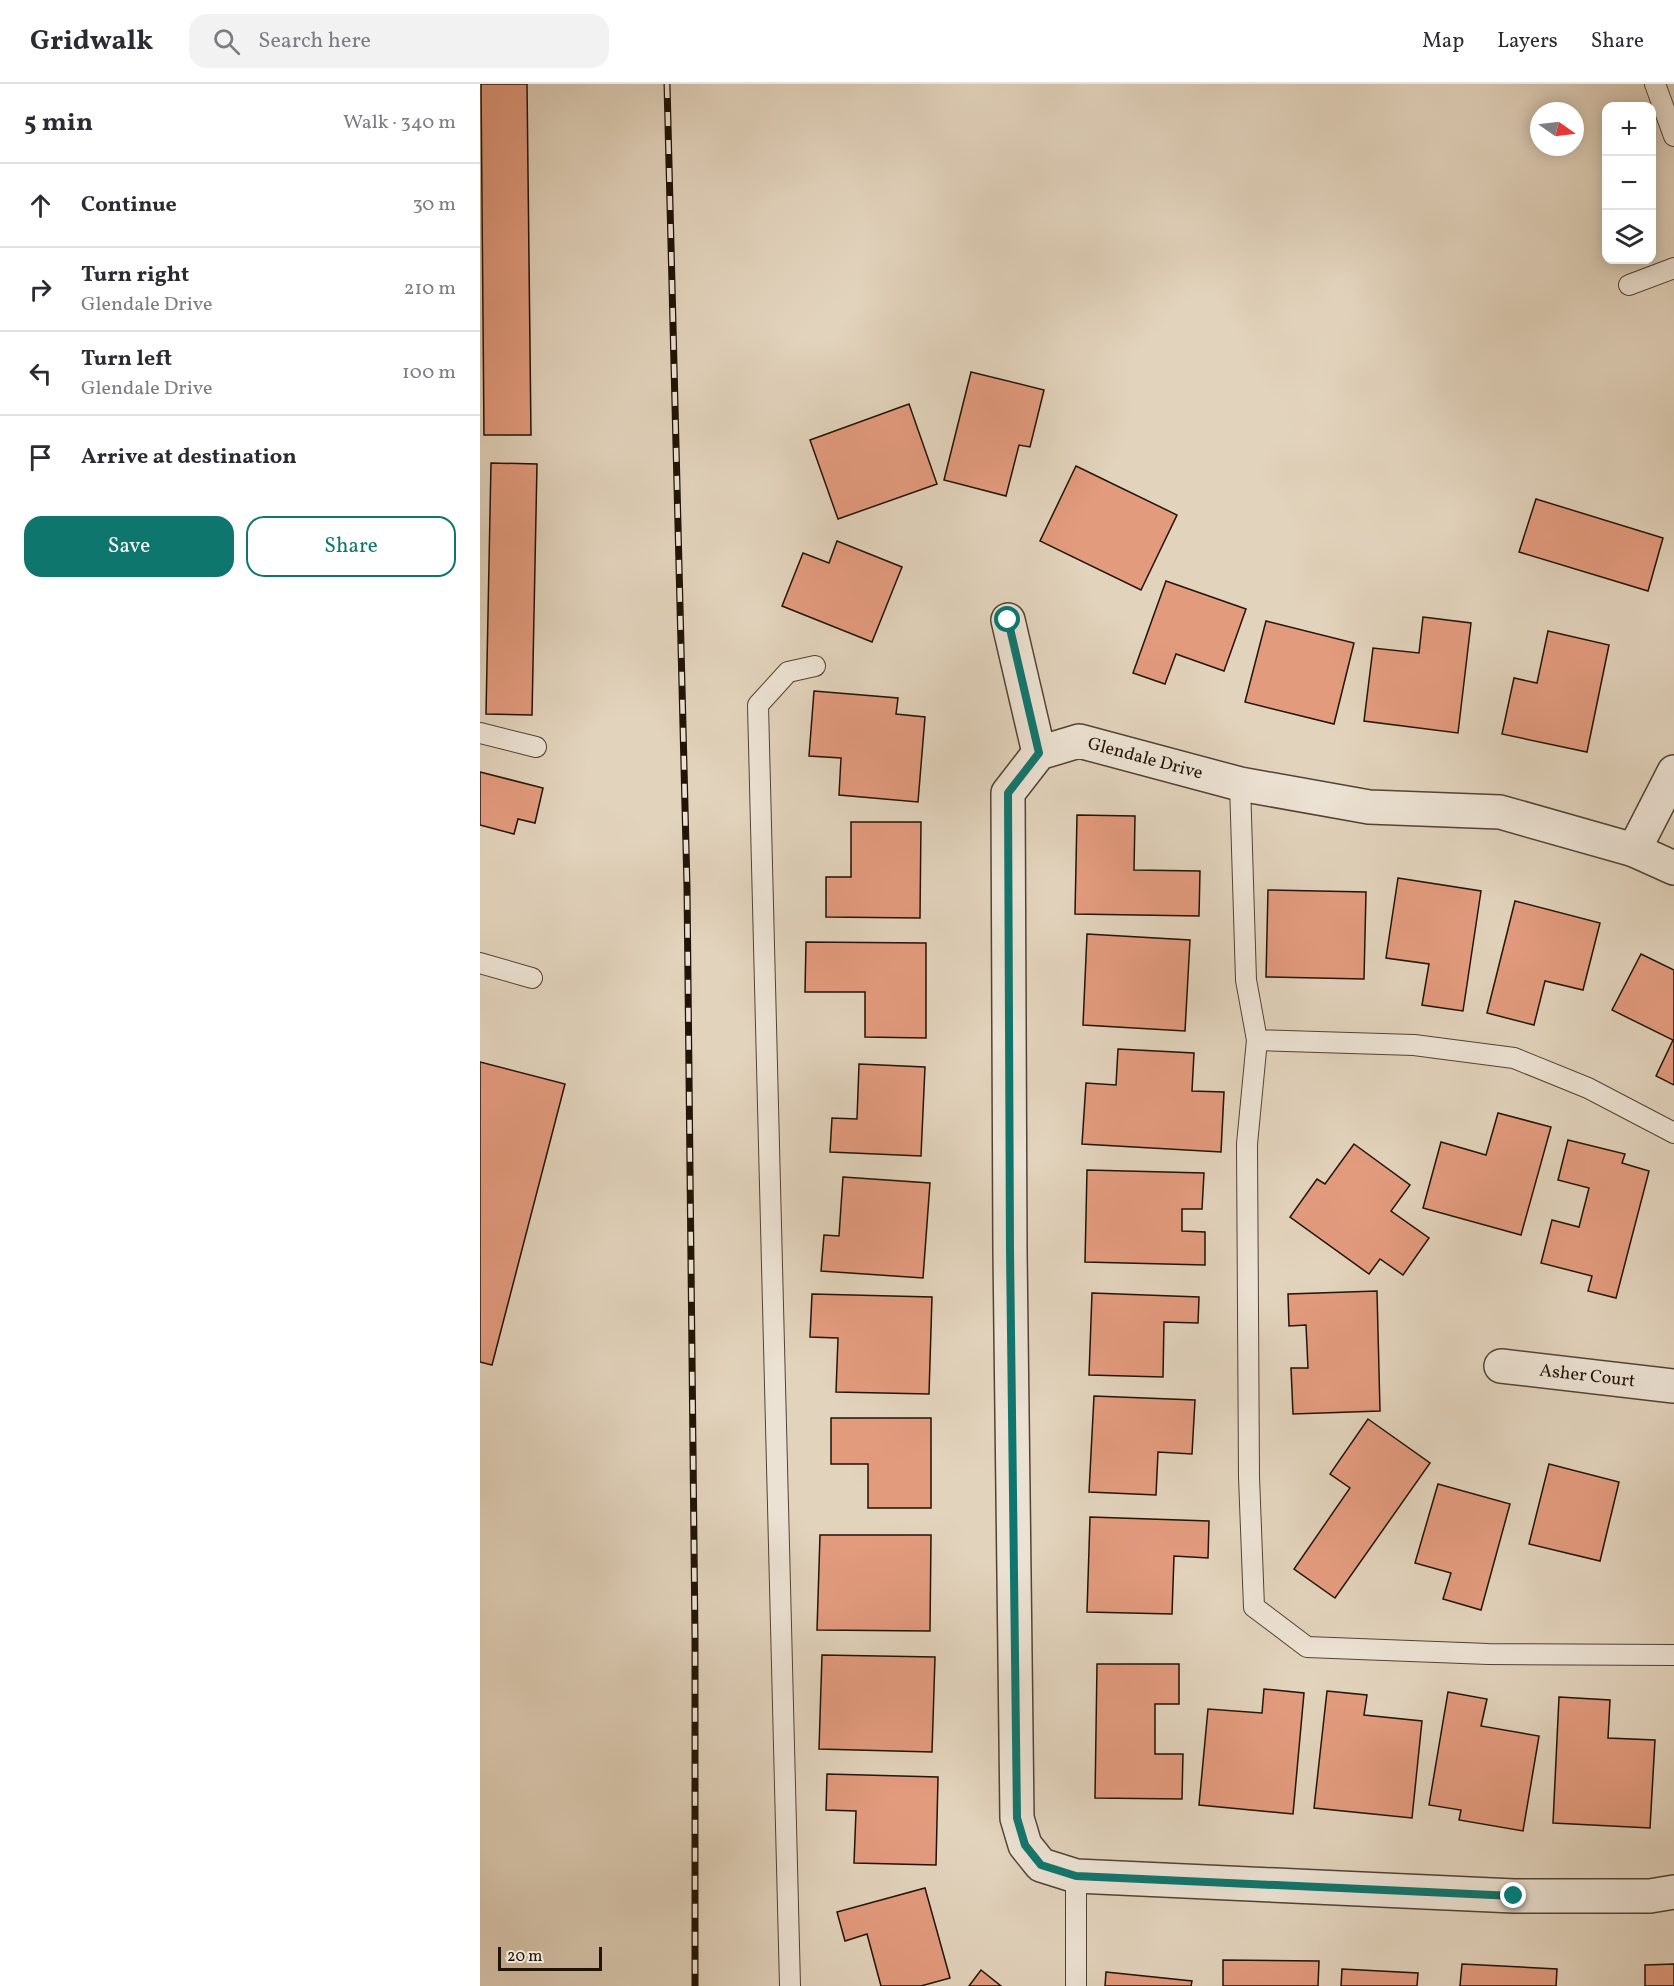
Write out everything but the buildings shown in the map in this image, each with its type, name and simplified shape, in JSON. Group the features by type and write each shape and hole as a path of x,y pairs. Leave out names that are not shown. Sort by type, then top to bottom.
{"street":[{"path":"1008,620 1039,753 1008,793 1010,1251 1017,1818 1025,1845 1041,1865 1076,1876 1514,1896 1650,1896 1674,1892"},
{"name":"Glendale Drive","path":"1039,753 1079,741 1240,784 1370,807 1500,812 1634,850 1674,868"},
{"path":"1634,850 1674,772"},
{"name":"Asher Court","path":"1502,1366 1674,1386"}],"lane":[{"path":"1655,84 1674,136"},
{"path":"1629,285 1674,268"},
{"path":"790,1986 758,705 788,672 815,666"},
{"path":"480,733 536,747"},
{"path":"1240,784 1246,981 1257,1040 1247,1144 1250,1477 1254,1607 1307,1647 1488,1654 1674,1655"},
{"path":"480,963 532,978"},
{"path":"1257,1040 1414,1045 1514,1058 1588,1089 1674,1133"},
{"path":"1076,1876 1076,1986"}],"railway":[{"path":"667,84 687,887 695,1638 695,1986"}],"route":[{"path":"1008,620 1039,753 1008,793 1010,1251 1017,1818 1025,1845 1041,1865 1076,1876 1514,1896"}]}
